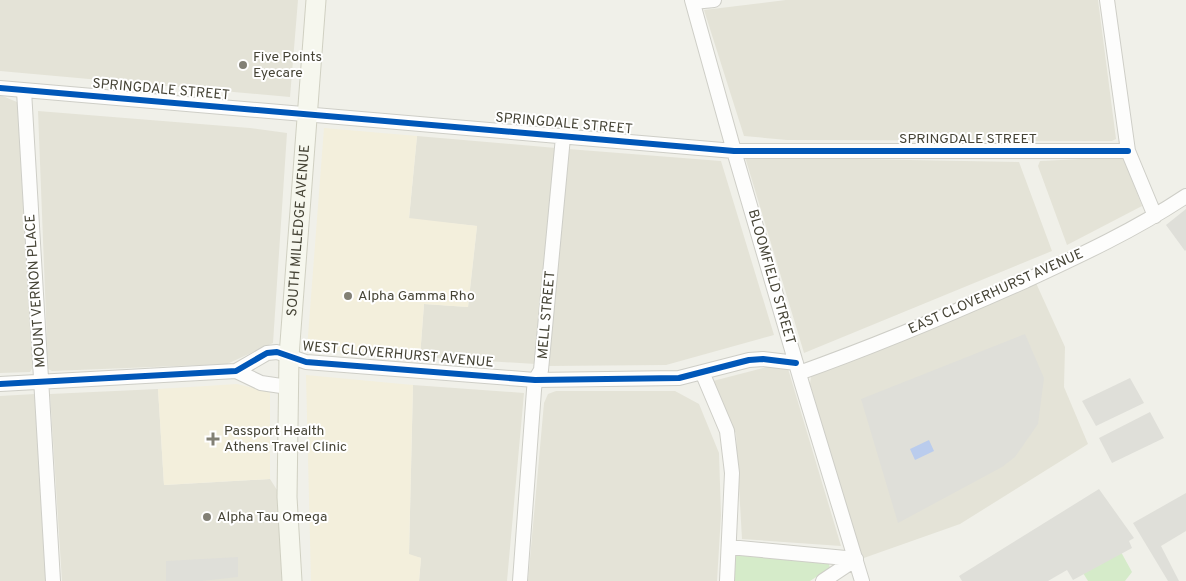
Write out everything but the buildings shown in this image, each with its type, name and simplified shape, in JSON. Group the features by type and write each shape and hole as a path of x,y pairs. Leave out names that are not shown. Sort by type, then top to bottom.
{"main road":[{"name":"SOUTH MILLEDGE AVENUE","path":"292,581 287,497 289,356 316,0"}],"street":[{"path":"692,1 714,0"},
{"path":"1107,0 1128,151 1155,216"},
{"name":"BLOOMFIELD STREET","path":"692,1 734,151 862,581"},
{"name":"SPRINGDALE STREET","path":"0,88 734,151 1128,151"},
{"name":"MOUNT VERNON PLACE","path":"24,91 53,581"},
{"name":"MELL STREET","path":"520,581 535,380 541,370 563,137"},
{"name":"EAST CLOVERHURST AVENUE","path":"798,368 926,323 998,293 1102,245 1155,216 1186,196"},
{"name":"WEST CLOVERHURST AVENUE","path":"0,384 236,371 267,354 277,352 306,362 535,380 679,378 763,358 798,368"},
{"name":"WEST CLOVERHURST AVENUE","path":"236,371 260,383 288,387"},
{"path":"702,372 726,432 732,473 727,581"},
{"path":"729,547 856,559"},
{"path":"822,581 856,559"}],"shaded area":[{"path":"0,0 298,0 290,97 0,71"},
{"path":"786,0 1098,0 1116,139 1112,141 787,140 744,136 704,10"},
{"path":"0,95 17,102 24,109 33,367 30,372 0,373"},
{"path":"38,111 250,128 287,133 273,343 227,364 52,371 48,369"},
{"path":"324,128 417,136 409,218 477,226 468,307 424,304 420,357 307,349"},
{"path":"417,136 556,148 536,364 420,357 424,304 468,307 477,226 409,219"},
{"path":"568,149 721,161 774,335 666,365 547,366"},
{"path":"745,157 1019,162 1052,251 804,353"},
{"path":"1123,157 1142,206 1067,245 1038,166 1040,161"},
{"path":"1186,209 1186,250 1185,251 1166,225"},
{"path":"1036,283 1065,347 1064,387 1088,444 960,524 861,559 810,384 811,376 933,329"},
{"path":"1025,334 1044,378 1038,424 1015,457 1002,467 898,523 861,399"},
{"path":"786,362 841,546 742,539 736,434 713,381"},
{"path":"306,375 413,385 409,554 421,558 419,581 311,581"},
{"path":"1130,378 1144,403 1096,426 1082,401"},
{"path":"237,384 270,392 270,479 164,485 158,389"},
{"path":"413,385 524,393 507,581 419,581 421,558 409,555"},
{"path":"158,389 164,485 270,479 277,490 282,581 62,581 50,394"},
{"path":"556,391 675,391 699,404 719,453 721,515 717,581 528,581 544,403 548,394"},
{"path":"35,394 46,581 0,581 0,396"},
{"path":"1150,412 1164,438 1112,463 1099,438"},
{"path":"1099,489 1134,538 1129,541 1132,548 1073,580 1067,570 1048,581 962,581 959,576"},
{"path":"1186,493 1186,531 1161,546 1179,581 1168,581 1133,523"},
{"path":"238,557 238,577 202,581 166,581 166,561"}],"green space":[{"path":"1121,552 1132,572 1125,581 1088,581 1083,573"},
{"path":"738,553 829,564 830,568 810,581 733,581 734,558"}],"water":[{"path":"929,440 934,451 915,460 910,449"}],"cycle path":[{"path":"0,88 734,151 1128,151"},
{"path":"0,384 236,371 267,353 277,352 306,362 535,380 679,378 749,360 763,359 796,363"}],"place":[{"name":"Five Points Eyecare","path":"243,65"},
{"name":"Alpha Gamma Rho","path":"348,296"},
{"name":"Passport Health Athens Travel Clinic","path":"213,439"},
{"name":"Alpha Tau Omega","path":"207,517"}]}
